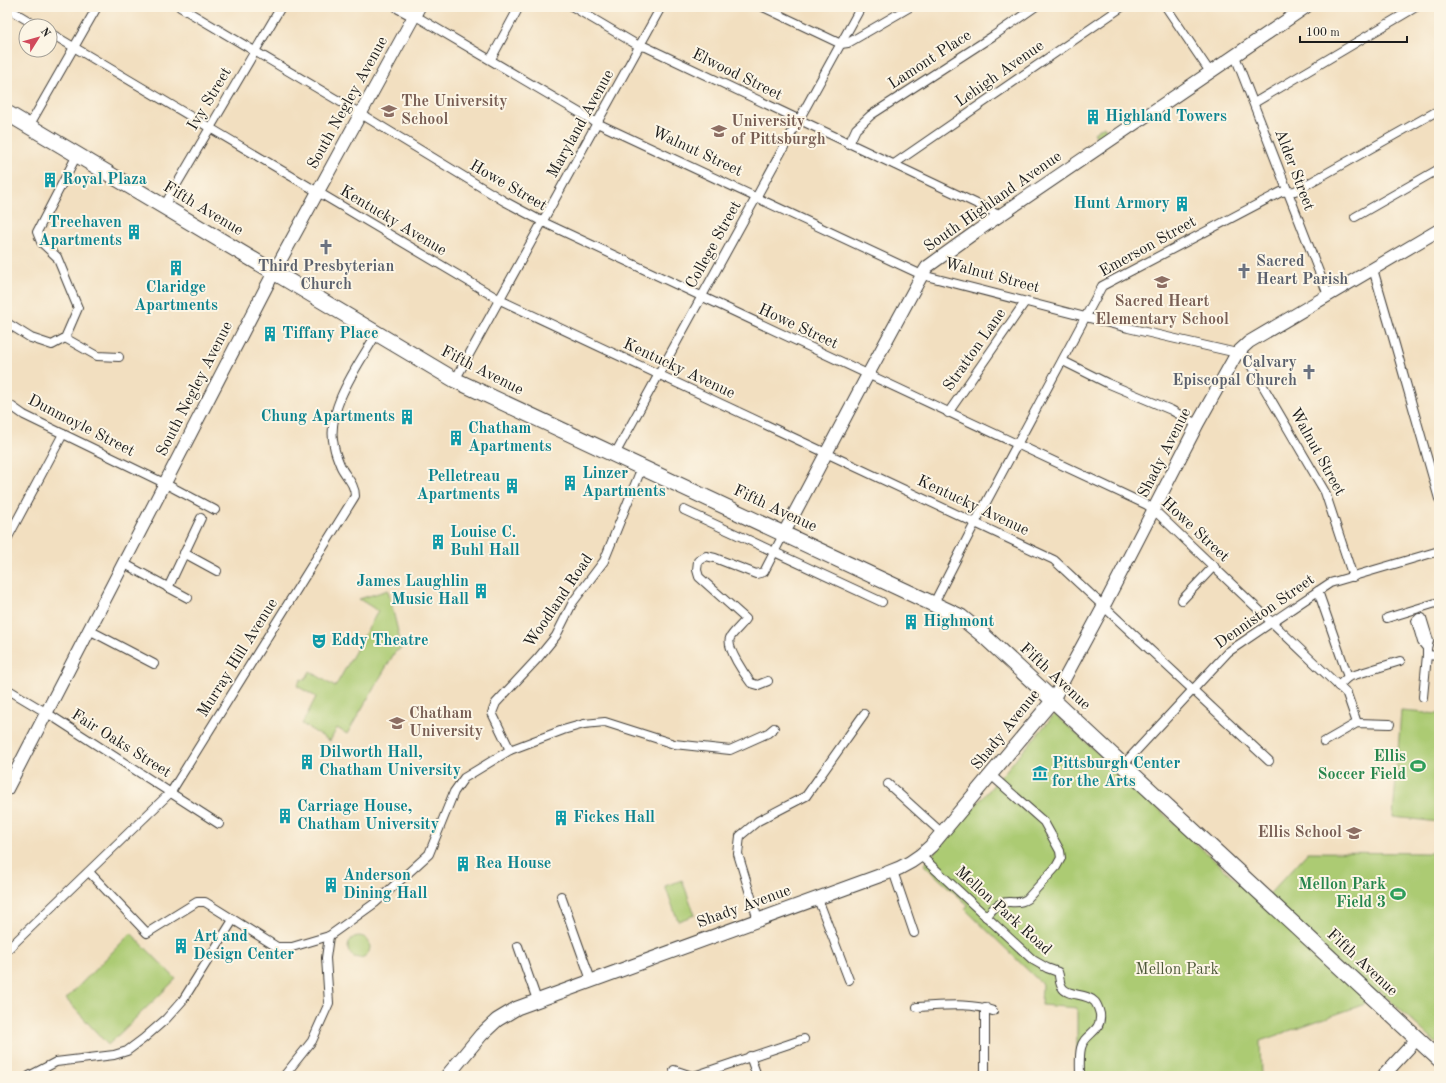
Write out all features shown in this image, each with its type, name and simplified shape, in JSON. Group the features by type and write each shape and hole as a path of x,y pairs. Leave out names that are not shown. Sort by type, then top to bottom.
{"highway":[{"name":"Fifth Avenue","path":"7,113 456,380 961,617 983,635 1439,1059"}],"main road":[{"name":"Walnut Street","path":"400,7 417,11"},
{"name":"South Highland Avenue","path":"784,533 927,267 999,216 1306,7"},
{"name":"South Negley Avenue","path":"7,789 274,272 417,11"},
{"name":"Shady Avenue","path":"447,1076 481,1035 498,1020 517,1008 893,871 909,864 920,856 942,833 1053,700 1104,607 1198,423 1236,353 1249,342 1439,230"},
{"path":"1383,1076 1417,1039"}],"street":[{"path":"29,126 97,7"},
{"name":"Howe Street","path":"180,7 504,201 542,222 1148,506 1214,566 1347,694 1357,723"},
{"name":"Ivy Street","path":"164,206 209,127 281,7"},
{"path":"491,59 519,7"},
{"name":"Elwood Street","path":"572,7 640,46 646,47 894,164 999,216"},
{"name":"Maryland Avenue","path":"456,380 661,7"},
{"path":"764,7 841,44 848,43 910,7"},
{"name":"College Street","path":"615,454 860,7"},
{"name":"Lamont Place","path":"849,144 856,129 871,116 1035,7"},
{"name":"Lehigh Avenue","path":"894,164 1122,7"},
{"path":"1166,7 1210,72"},
{"path":"1254,103 1416,7"},
{"path":"7,8 24,18"},
{"name":"Walnut Street","path":"417,11 491,59 597,123 922,275 1025,302 1087,316 1128,328 1236,353 1246,357 1325,492 1353,577"},
{"name":"Kentucky Avenue","path":"58,38 500,300 1054,560 1269,761"},
{"name":"Alder Street","path":"1235,56 1328,295"},
{"name":"Emerson Street","path":"934,605 975,523 1102,286 1281,192 1295,191 1439,110"},
{"path":"7,323 31,338 52,345 65,338 78,308 58,257 41,242 37,232 77,155"},
{"path":"1354,217 1439,170"},
{"path":"1372,270 1394,339 1439,499"},
{"name":"Stratton Lane","path":"948,413 1025,302"},
{"name":"Murray Hill Avenue","path":"7,950 171,792 355,496 355,489 341,467 333,445 333,425 336,407 342,393 377,333"},
{"path":"65,338 97,356 119,357"},
{"path":"1063,361 1107,383 1198,423"},
{"name":"Dunmoyle Street","path":"7,403 24,415 164,483 215,510"},
{"path":"7,540 62,434"},
{"name":"Woodland Road","path":"510,750 492,714 496,703 538,658 556,636 573,602 604,561 642,467"},
{"path":"684,510 882,602"},
{"path":"168,588 201,518"},
{"path":"768,681 758,684 751,683 743,672 729,645 730,638 746,619 699,577 697,570 698,561 706,556 756,574 764,572 784,533"},
{"name":"Denniston Street","path":"1123,766 1192,689 1228,652 1272,622 1330,583 1439,551"},
{"path":"184,553 217,571"},
{"path":"123,563 188,598"},
{"path":"1182,600 1214,566"},
{"path":"1318,591 1348,677"},
{"path":"1387,618 1439,602"},
{"path":"89,630 154,664"},
{"path":"1423,697 1427,651 1439,656"},
{"path":"1338,686 1348,677 1400,661"},
{"name":"Fair Oaks Street","path":"7,689 220,824"},
{"path":"758,920 738,854 740,836 758,821 806,796 864,714"},
{"path":"89,872 147,933 197,902 205,902 277,947 292,947 329,936 375,904 429,854 454,792 464,778 510,750 563,730 584,724 605,722 674,744 730,750 768,733 774,728"},
{"path":"1324,742 1357,723 1390,724"},
{"path":"986,917 996,906 1002,903 1019,903 1028,899 1056,868 1061,858 1058,846 1047,826 991,775"},
{"path":"888,784 942,833"},
{"name":"Mellon Park Road","path":"920,856 1033,960 1046,968 1058,972 1061,987 1065,991 1087,996 1096,1004 1099,1012 1099,1023 1094,1032 1085,1040 1081,1048 1080,1076"},
{"path":"893,871 914,933"},
{"path":"561,896 591,980"},
{"path":"818,898 850,980"},
{"path":"29,1076 56,1062 114,1055 127,1051 144,1039 166,1019 183,1000 233,920"},
{"path":"284,1076 312,1041 329,1003 326,958 329,936"},
{"path":"518,946 537,1000"},
{"path":"917,1007 972,1006 985,1007 993,1011"},
{"path":"985,1007 985,1076"},
{"path":"674,1070 693,1076 804,1039"},
{"path":"750,1056 757,1076"}],"green space":[{"path":"1104,126 1107,131 1097,137 1094,133"},
{"path":"388,590 402,648 395,652 347,734 337,728 330,741 302,724 316,697 297,686 301,679 305,680 310,671 335,687 378,611 359,599"},
{"name":"Ellis Soccer Field","path":"1401,711 1439,714 1439,822 1393,817"},
{"name":"Mellon Park","path":"1055,714 1261,903 1308,852 1439,853 1439,1046 1379,990 1365,1004 1260,1041 1261,1076 1077,1076 1077,1008 1041,1005 1042,984 965,909 968,905 924,865"},
{"path":"682,880 695,915 678,921 665,886"},
{"path":"131,933 176,979 108,1045 66,999"},
{"path":"359,936 367,939 370,947 367,955 359,958 351,955 348,947 351,939"}],"place":[{"name":"The University School","path":"389,111"},
{"name":"Highland Towers","path":"1093,117"},
{"name":"University of Pittsburgh","path":"719,131"},
{"name":"Royal Plaza","path":"50,180"},
{"name":"Hunt Armory","path":"1182,204"},
{"name":"Treehaven Apartments","path":"134,232"},
{"name":"Third Presbyterian Church","path":"326,247"},
{"name":"Claridge Apartments","path":"176,268"},
{"name":"Sacred Heart Parish","path":"1244,271"},
{"name":"Sacred Heart Elementary School","path":"1162,282"},
{"name":"Tiffany Place","path":"270,334"},
{"name":"Calvary Episcopal Church","path":"1309,372"},
{"name":"Chung Apartments","path":"407,417"},
{"name":"Chatham Apartments","path":"456,438"},
{"name":"Linzer Apartments","path":"570,483"},
{"name":"Pelletreau Apartments","path":"512,486"},
{"name":"Louise C. Buhl Hall","path":"438,542"},
{"name":"James Laughlin Music Hall","path":"481,591"},
{"name":"Highmont","path":"911,622"},
{"name":"Eddy Theatre","path":"319,641"},
{"name":"Chatham University","path":"397,723"},
{"name":"Dilworth Hall, Chatham University","path":"307,762"},
{"name":"Ellis Soccer Field","path":"1418,766"},
{"name":"Pittsburgh Center for the Arts","path":"1040,773"},
{"name":"Carriage House, Chatham University","path":"285,816"},
{"name":"Fickes Hall","path":"561,818"},
{"name":"Ellis School","path":"1354,833"},
{"name":"Rea House","path":"463,864"},
{"name":"Anderson Dining Hall","path":"331,885"},
{"name":"Mellon Park Field 3","path":"1398,894"},
{"name":"Art and Design Center","path":"181,946"}]}
